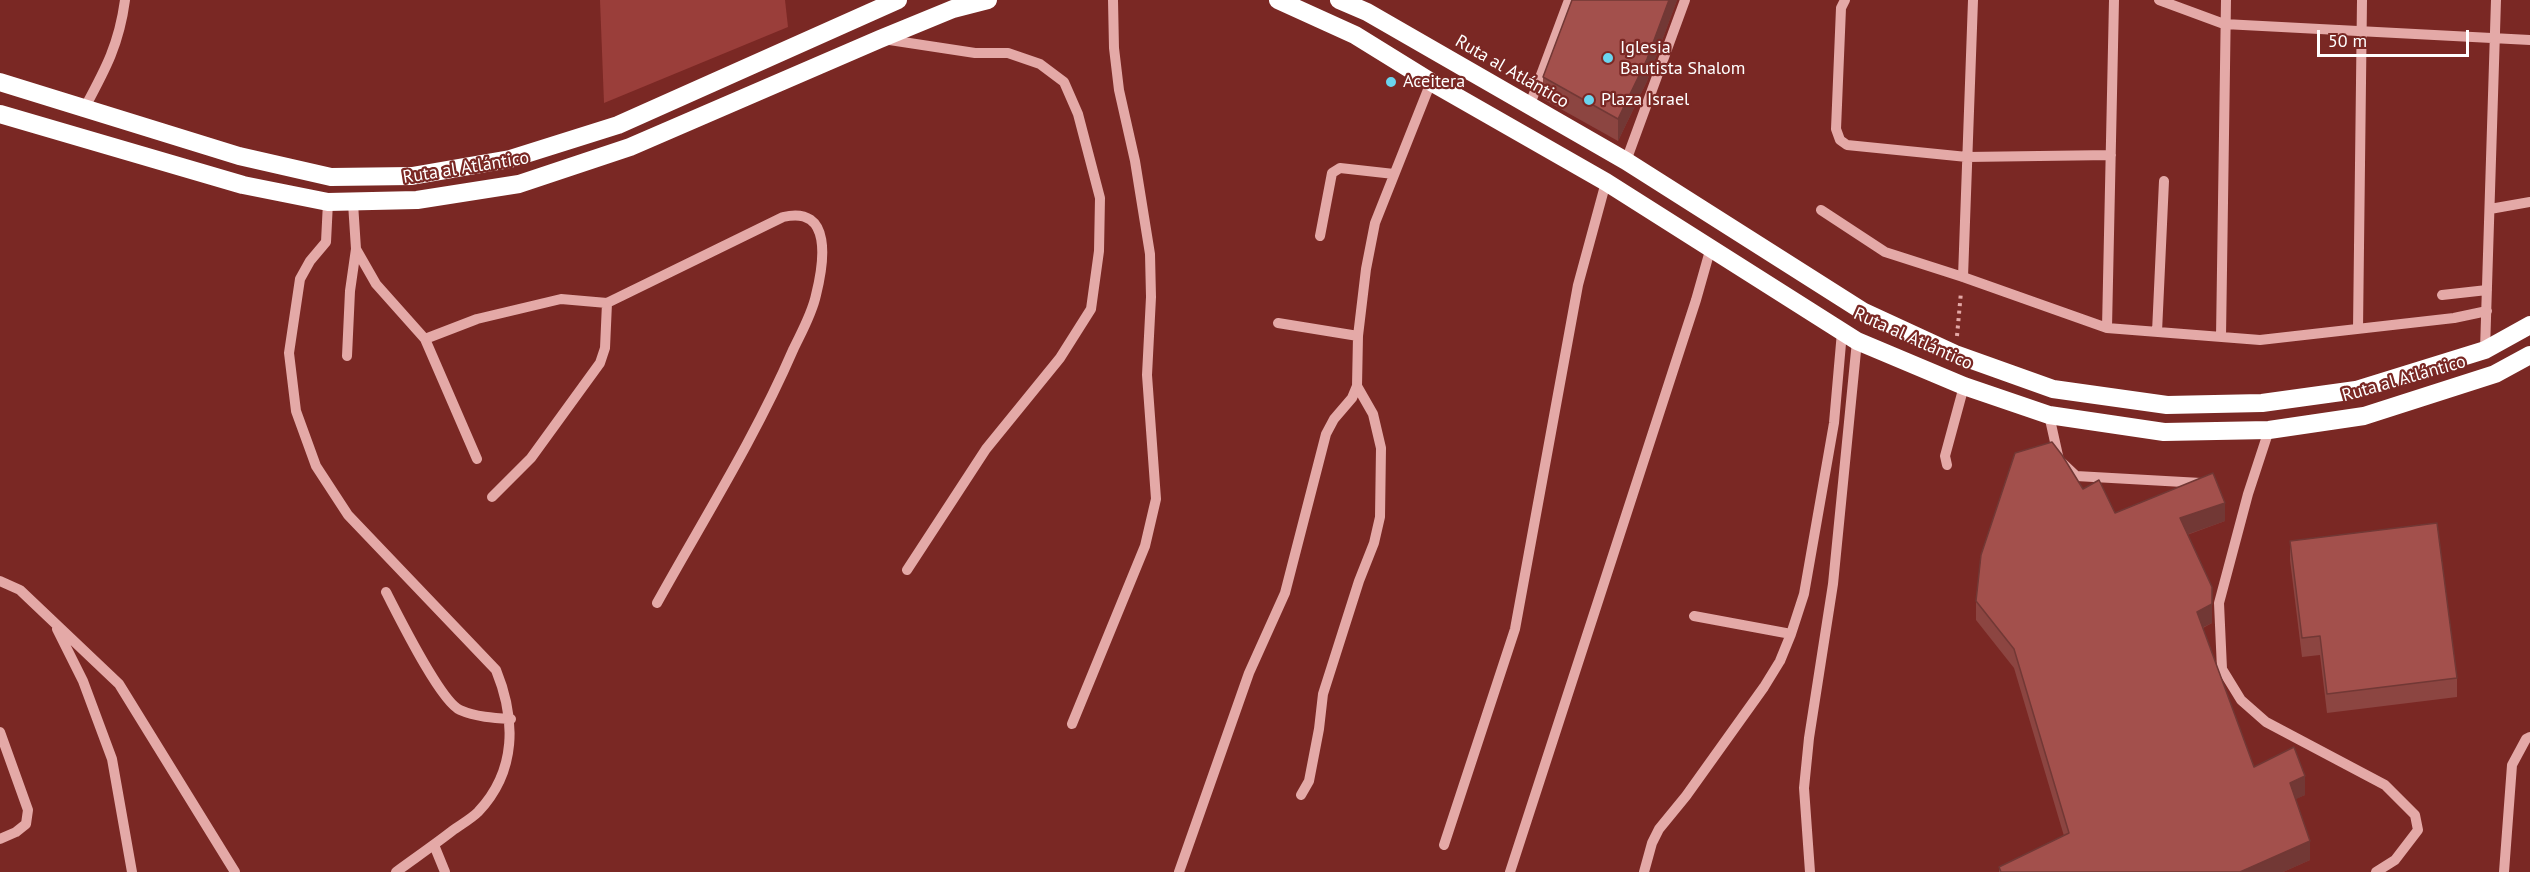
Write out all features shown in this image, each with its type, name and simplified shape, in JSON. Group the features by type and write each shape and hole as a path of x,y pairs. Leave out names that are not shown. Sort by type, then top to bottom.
{"highway":[{"name":"Ruta al Atlántico","path":"0,82 239,156 331,177 412,176 510,159 618,125 898,0"},
{"name":"Ruta al Atlántico","path":"0,114 243,185 328,202 417,200 519,184 630,147 953,9 988,0"},
{"name":"Ruta al Atlántico","path":"1278,0 1355,35 1431,82 1606,182 1849,336 1964,386 2049,415 2164,432 2269,430 2364,416 2494,374 2530,355"},
{"name":"Ruta al Atlántico","path":"1339,0 1367,12 1626,161 1864,312 1955,354 2053,389 2167,405 2262,403 2356,390 2485,350 2530,325"}],"street":[{"path":"84,109 110,60 121,30 125,0"},
{"path":"1072,724 1145,546 1156,499 1147,375 1151,297 1150,254 1135,161 1119,90 1114,48 1113,0"},
{"path":"1529,107 1569,0"},
{"path":"1626,161 1685,0"},
{"path":"1845,0 1842,8 1836,129 1840,140 1847,145 1967,157 2111,155"},
{"path":"1963,277 1973,0"},
{"path":"2108,328 2115,0"},
{"path":"2159,0 2224,24 2530,40"},
{"path":"2221,337 2226,0"},
{"path":"2358,329 2362,0"},
{"path":"2485,350 2496,0"},
{"path":"880,39 975,53 1008,53 1040,64 1064,82 1078,114 1100,198 1100,251 1091,309 1060,358 986,449 907,570"},
{"path":"1179,872 1249,673 1285,593 1326,434 1334,418 1352,398 1357,386 1358,336 1366,269 1376,223 1431,82"},
{"path":"1320,237 1332,174 1340,168 1394,174"},
{"path":"2157,332 2164,181"},
{"path":"1444,845 1515,629 1578,285 1606,182"},
{"path":"328,202 326,242 310,261 300,279 289,353 296,411 316,466 348,515 496,670 506,694 511,719 508,753 504,769 493,792 477,812 396,872"},
{"path":"2490,209 2530,202"},
{"path":"347,356 350,291 356,249 353,203"},
{"path":"1821,210 1885,252 2108,328 2260,340 2454,318 2487,311"},
{"path":"425,339 477,319 561,299 607,303 783,217 797,213 810,218 817,225 822,238 816,297 778,385 657,603"},
{"path":"1510,872 1696,300 1711,247"},
{"path":"356,249 376,284 425,339 477,459"},
{"path":"2442,295 2487,290"},
{"path":"492,497 531,458 600,363 605,348 607,303"},
{"path":"1278,323 1358,336"},
{"path":"1644,872 1652,843 1659,829 1686,796 1764,687 1780,661 1791,634 1804,594 1849,336"},
{"path":"1810,872 1804,788 1833,584 1849,336"},
{"path":"1301,795 1311,771 1323,694 1355,590 1374,543 1380,517 1381,448 1373,414 1357,386"},
{"path":"1947,465 1945,456 1964,386"},
{"path":"2049,415 2059,460 2076,476 2212,484"},
{"path":"2269,430 2248,494 2219,603 2222,669 2241,700 2266,722 2385,785 2415,815 2418,830 2395,860 2376,872"},
{"path":"0,581 20,590 119,684 235,872"},
{"path":"386,592 441,691 458,710 485,717 511,719"},
{"path":"1694,616 1791,634"},
{"path":"53,620 83,681 112,759 132,872"},
{"path":"0,732 28,810 26,824 16,832 0,839"},
{"path":"2504,872 2512,765 2530,737"},
{"path":"434,845 445,872"}],"path":[{"path":"1955,354 1963,277"}],"shaded area":[{"path":"600,0 785,0 788,27 604,103"}],"building":[{"path":"1572,0 1669,0 1647,59 1618,119 1543,77"},
{"path":"2052,442 2083,489 2099,480 2115,513 2213,473 2225,503 2180,518 2212,587 2212,604 2197,612 2254,767 2294,747 2305,776 2290,783 2310,841 2240,872 2001,872 1999,867 2069,833 2014,649 1976,601 1981,555 2015,453"},
{"path":"2437,523 2457,678 2327,694 2320,636 2302,638 2290,541"}],"place":[{"name":"Iglesia Bautista Shalom","path":"1608,58"},
{"name":"Aceitera","path":"1391,82"},
{"name":"Plaza Israel","path":"1589,100"}]}
